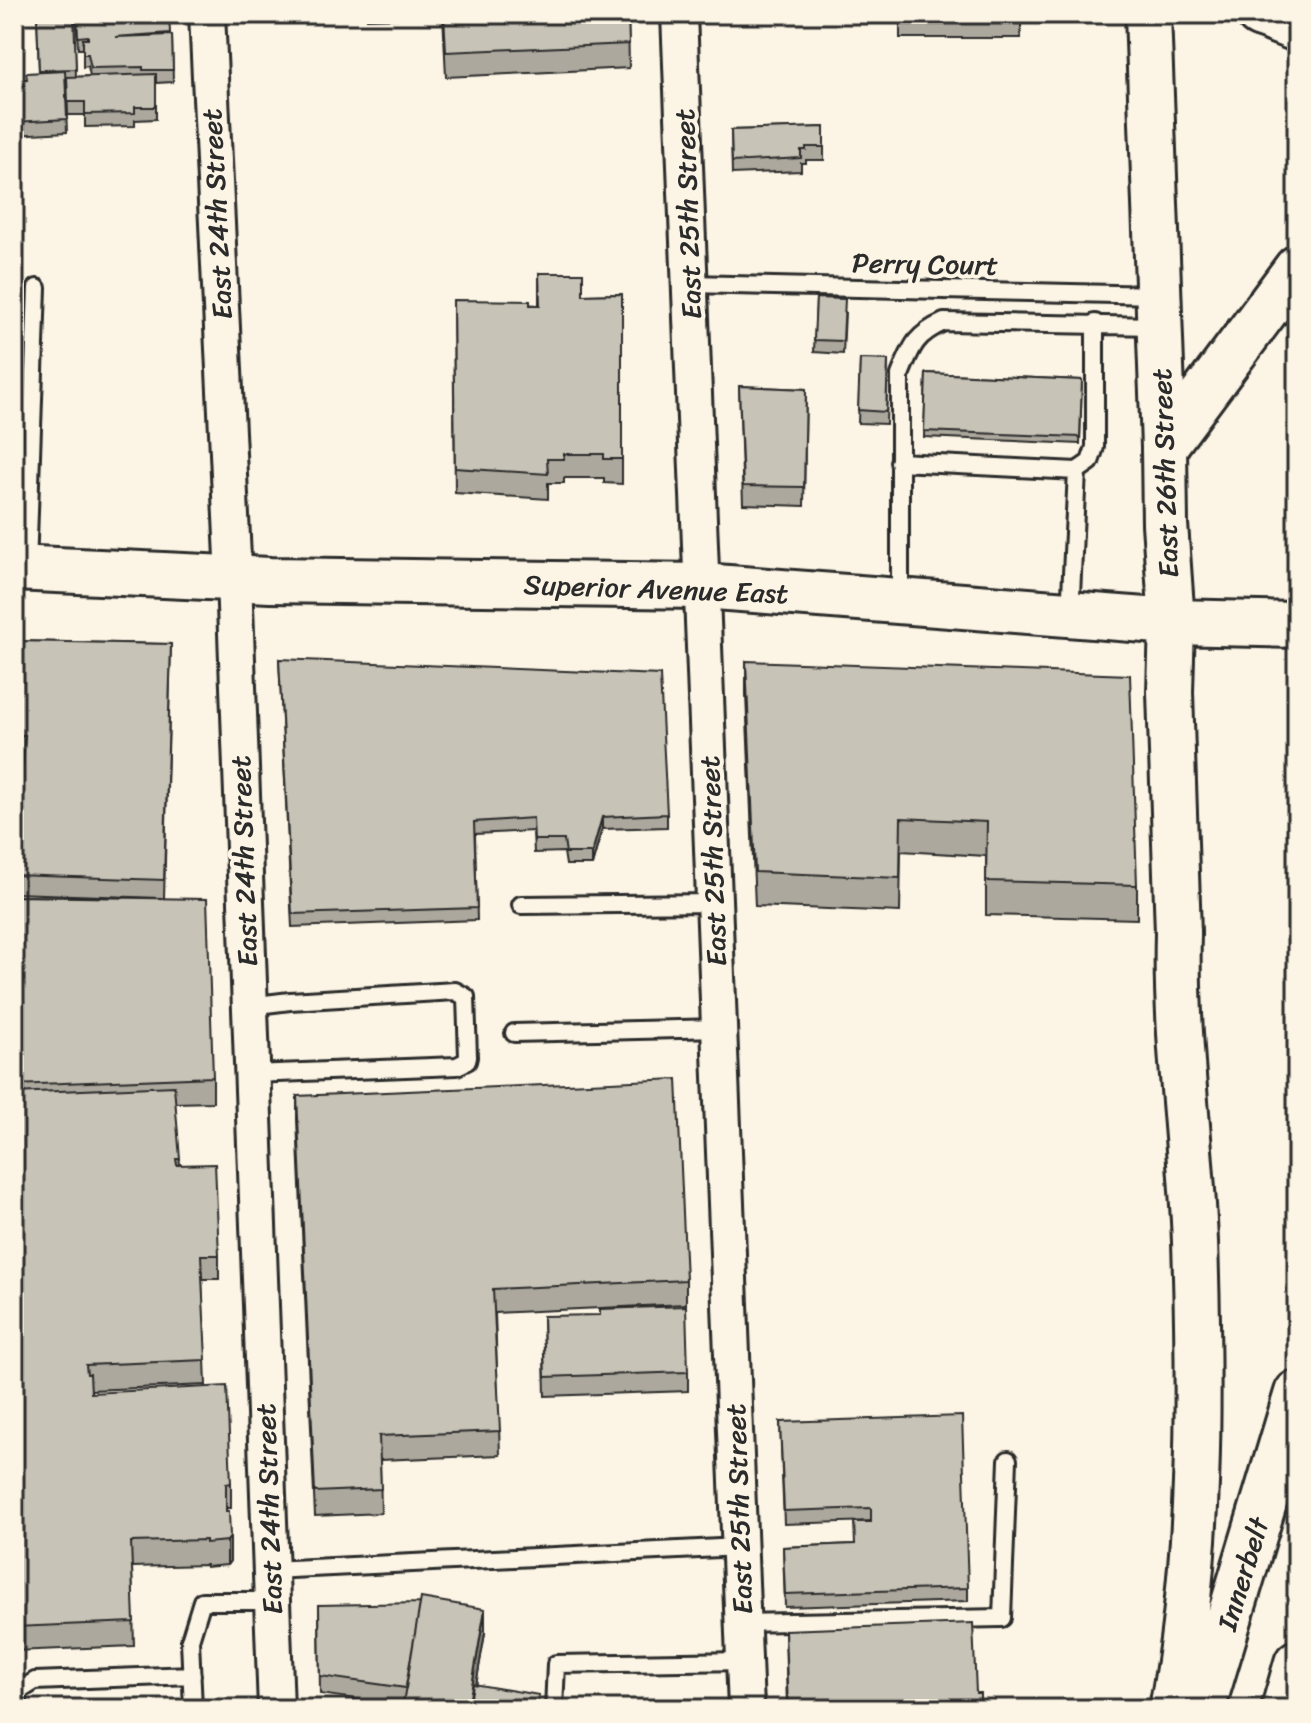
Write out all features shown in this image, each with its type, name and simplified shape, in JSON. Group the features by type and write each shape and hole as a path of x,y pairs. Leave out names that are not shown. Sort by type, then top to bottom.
{"main road":[{"name":"East 26th Street","path":"1148,14 1165,524 1172,622 1170,692 1177,984 1195,1242 1193,1538 1182,1654 1172,1709"},
{"path":"1259,14 1297,29"},
{"path":"1164,447 1297,268"},
{"name":"Superior Avenue East","path":"21,568 234,579 702,586 1172,622 1297,625"},
{"name":"Innerbelt","path":"1202,1709 1297,1393"},
{"path":"1284,1709 1297,1663"}],"street":[{"name":"East 24th Street","path":"207,14 234,579 276,1709"},
{"name":"East 25th Street","path":"679,14 746,1709"}],"lane":[{"name":"Perry Court","path":"691,284 1158,310"},
{"path":"21,568 37,288"},
{"path":"900,601 900,375 913,343 924,331 944,322 1095,323 1158,310"},
{"path":"899,462 1077,471 1090,462 1095,447 1095,323"},
{"path":"1070,615 1077,471"},
{"path":"521,905 715,903"},
{"path":"249,1006 455,991 466,997 468,1057 467,1061 457,1066 252,1074"},
{"path":"514,1033 720,1028"},
{"path":"743,1623 1002,1618 1008,1460"},
{"path":"193,1709 190,1640 202,1601 272,1586 740,1547"},
{"path":"554,1709 556,1664 745,1661"},
{"path":"17,1709 19,1691 35,1681 192,1675"}],"building":[{"path":"37,14 74,14 76,69 39,70"},
{"path":"77,14 169,14 170,33 115,37 172,35 173,70 91,68 88,54 83,54 83,39 88,39 88,36 78,37"},
{"path":"444,14 628,14 629,44 446,52"},
{"path":"65,71 67,119 14,122 14,79 27,79 26,73"},
{"path":"156,74 156,107 135,107 135,113 85,114 85,102 68,102 67,77"},
{"path":"824,127 824,147 806,147 806,150 801,150 801,158 732,162 731,130"},
{"path":"539,273 583,273 583,295 622,294 622,459 604,459 604,454 564,454 564,459 547,459 548,474 455,468 453,300 530,301 530,305 540,305"},
{"path":"816,298 845,299 843,341 814,340"},
{"path":"860,359 888,360 886,412 858,410"},
{"path":"926,373 1082,380 1080,437 924,431"},
{"path":"739,386 806,389 804,487 743,486"},
{"path":"14,641 171,644 164,880 14,875 14,782 21,783 25,735 14,735"},
{"path":"279,659 660,675 667,814 602,817 592,853 566,853 564,840 534,840 533,818 474,822 477,908 292,914"},
{"path":"746,661 1130,675 1137,885 986,881 987,822 901,818 900,878 755,872"},
{"path":"14,896 207,899 213,1077 14,1085"},
{"path":"677,1079 686,1280 493,1289 500,1431 379,1436 381,1489 315,1492 297,1096"},
{"path":"174,1086 180,1159 176,1159 177,1165 215,1164 219,1255 201,1255 206,1360 86,1365 87,1374 90,1374 91,1393 227,1386 231,1483 226,1484 226,1511 229,1511 230,1537 227,1541 206,1543 206,1540 131,1542 134,1622 14,1627 14,1093"},
{"path":"686,1306 688,1372 545,1377 543,1316 600,1315 600,1309"},
{"path":"962,1416 968,1588 785,1594 783,1547 855,1544 854,1522 871,1522 871,1508 784,1511 780,1422"},
{"path":"421,1598 485,1609 468,1709 402,1709"},
{"path":"420,1603 406,1688 320,1676 319,1605"},
{"path":"973,1623 976,1693 980,1693 980,1709 788,1709 785,1630"},
{"path":"473,1684 539,1695 537,1709 469,1709"}]}
